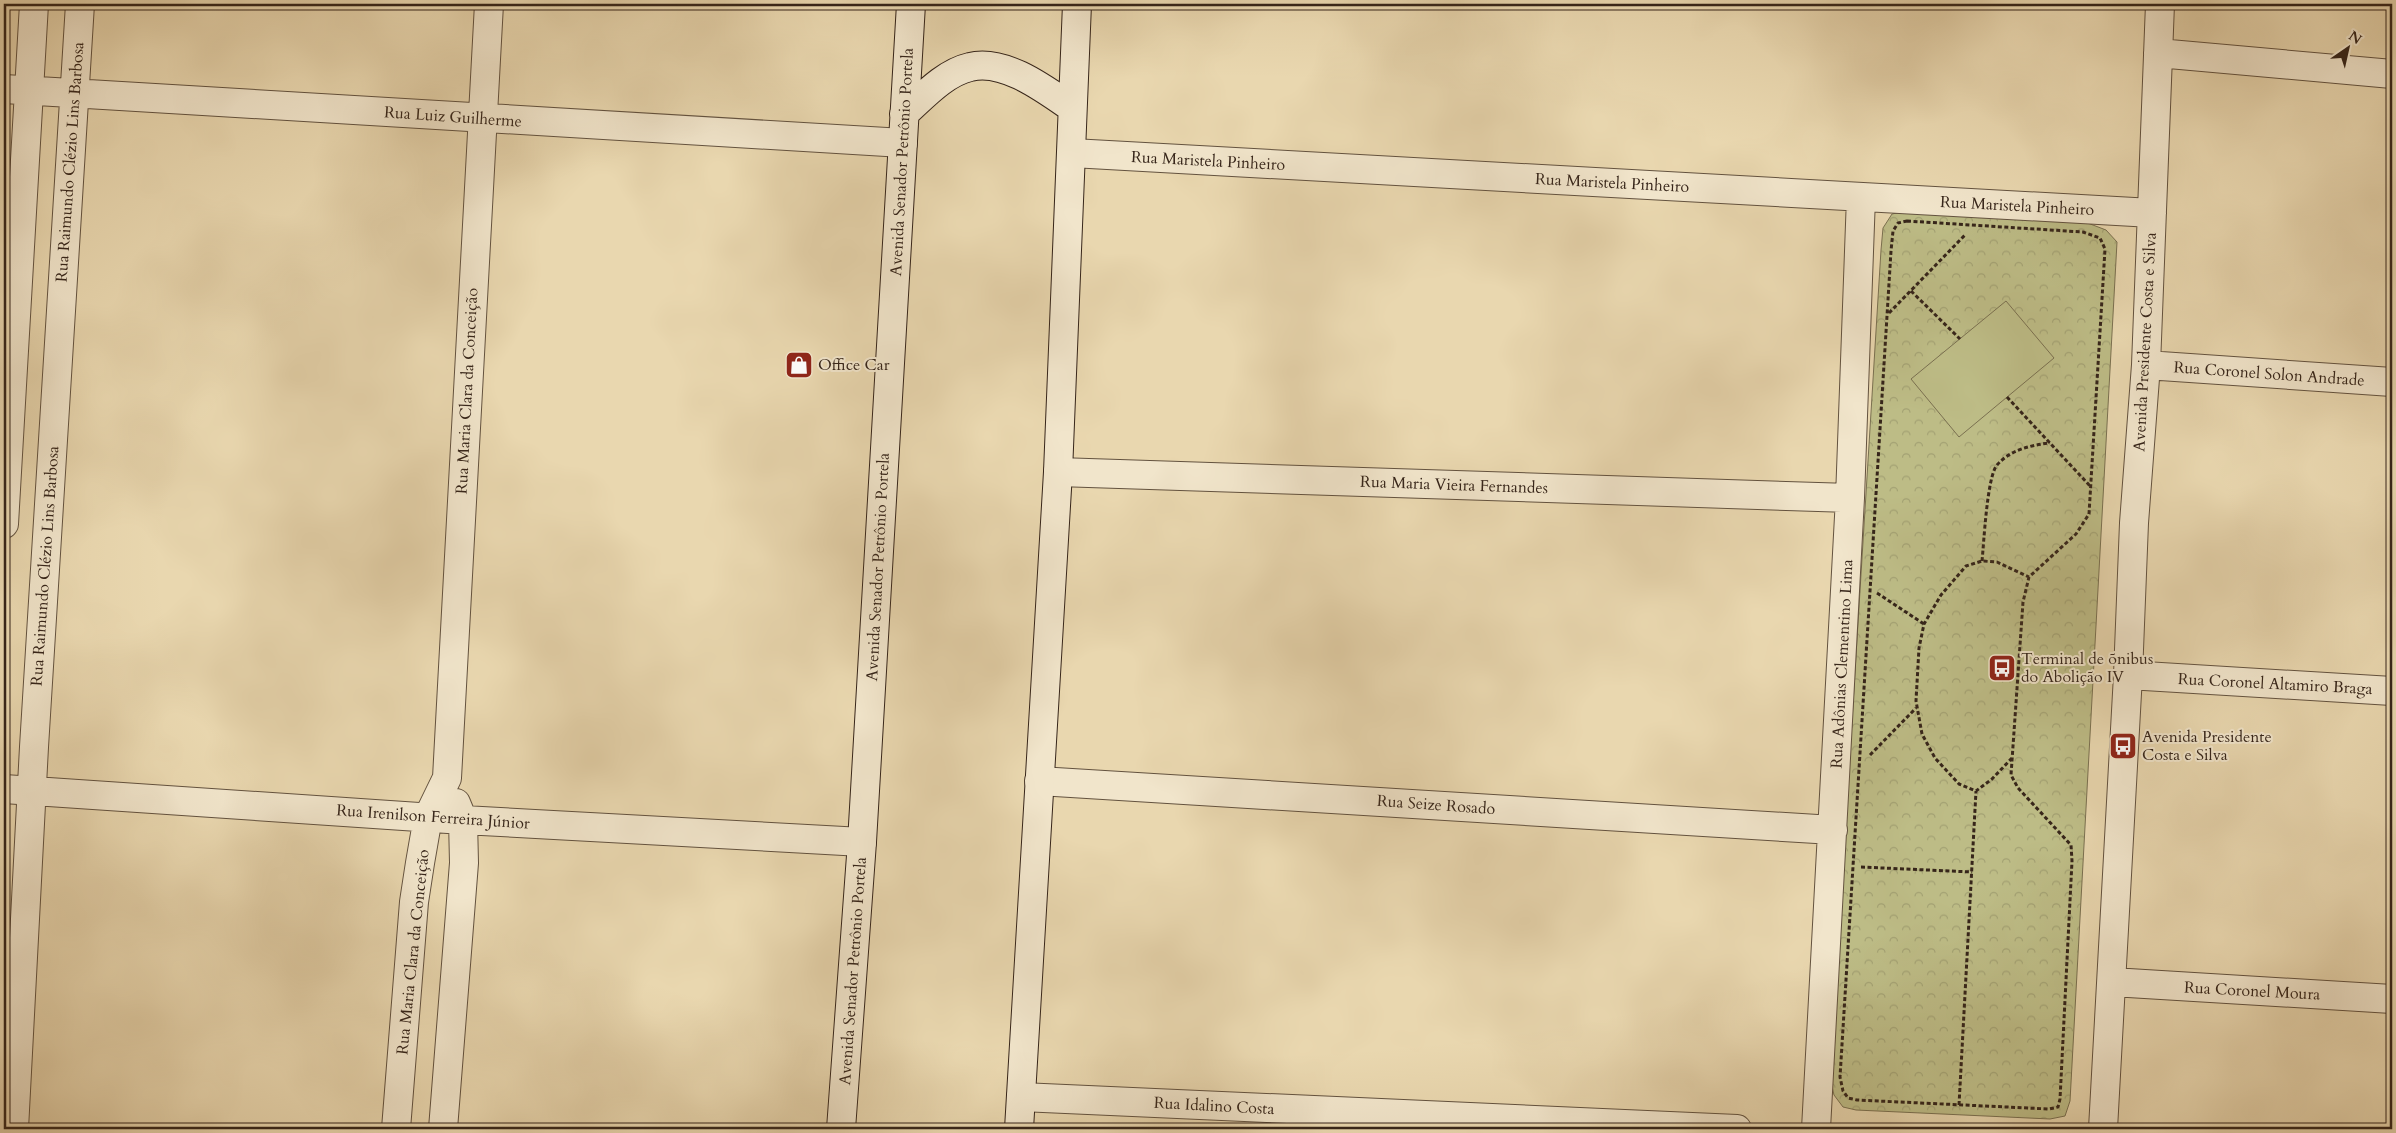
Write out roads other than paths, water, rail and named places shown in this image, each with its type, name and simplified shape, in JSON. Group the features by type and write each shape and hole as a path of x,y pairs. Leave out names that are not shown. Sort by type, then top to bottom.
{"street":[{"path":"4,524 17,89 34,4"},
{"name":"Rua Raimundo Clézio Lins Barbosa","path":"14,1129 32,791 80,4"},
{"name":"Rua Maria Clara da Conceição","path":"396,1129 414,902 428,817 447,778 489,4"},
{"name":"Avenida Senador Petrônio Portela","path":"841,1129 862,842 911,4"},
{"path":"1019,1129 1058,472 1077,4"},
{"name":"Avenida Presidente Costa e Silva","path":"2103,1129 2128,675 2134,523 2146,365 2160,4"},
{"path":"2158,52 2392,74"},
{"path":"904,114 927,92 948,77 970,67 989,66 1016,74 1072,108"},
{"name":"Rua Luiz Guilherme","path":"17,89 903,144"},
{"name":"Rua Maristela Pinheiro","path":"1072,153 2152,213"},
{"name":"Rua Adônias Clementino Lima","path":"1816,1129 1850,498 1861,198"},
{"name":"Rua Coronel Solon Andrade","path":"2146,365 2392,382"},
{"name":"Rua Maria Vieira Fernandes","path":"1058,472 1850,498"},
{"name":"Rua Coronel Altamiro Braga","path":"2128,675 2392,691"},
{"name":"Rua Maria Clara da Conceição","path":"443,1129 462,903 463,820 447,778"},
{"name":"Rua Seize Rosado","path":"1039,781 1833,830"},
{"name":"Rua Irenilson Ferreira Júnior","path":"4,789 463,820 862,842"},
{"name":"Rua Coronel Moura","path":"2112,982 2392,999"},
{"name":"Rua Idalino Costa","path":"1021,1097 1737,1129"}],"place":[{"name":"Office Car","path":"799,365"},
{"name":"Terminal de õnibus do Abolição IV","path":"2002,668"},
{"name":"Avenida Presidente Costa e Silva","path":"2123,746"}]}
